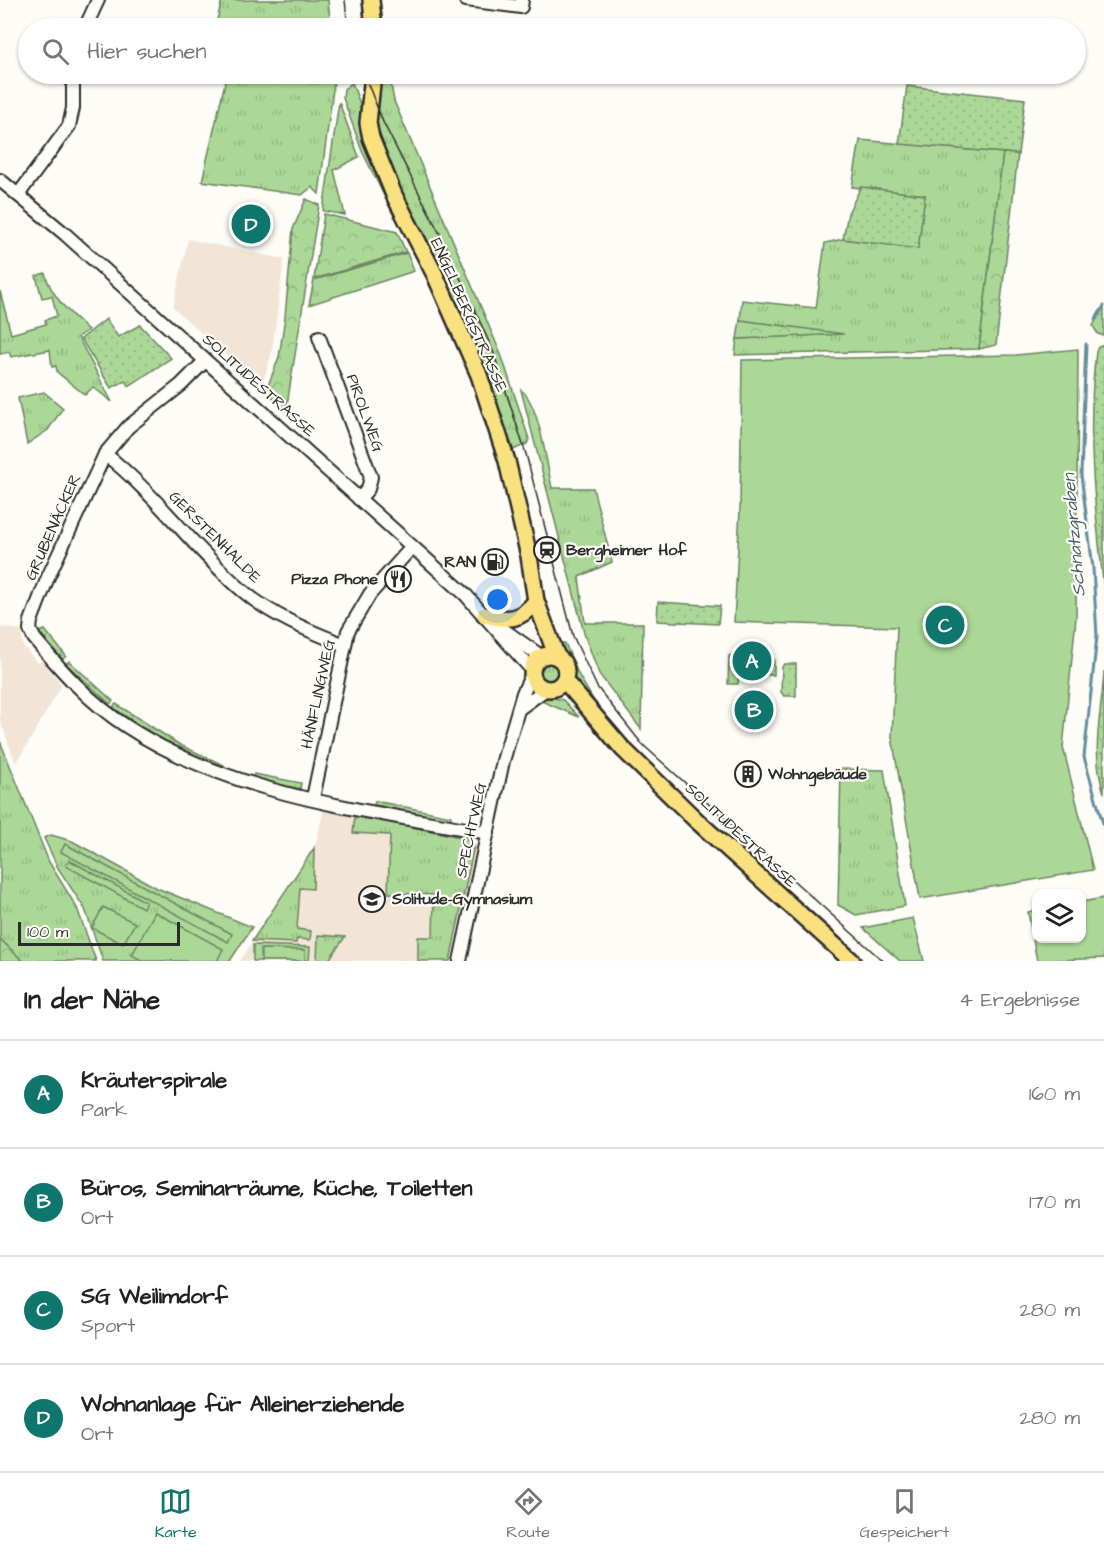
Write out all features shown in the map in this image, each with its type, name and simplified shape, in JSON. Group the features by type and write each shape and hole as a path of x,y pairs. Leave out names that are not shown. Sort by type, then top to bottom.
{"main road":[{"path":"371,0 373,18"},
{"name":"ENGELBERGSTRASSE","path":"373,84 368,123 371,138 394,195 435,274 479,375 507,461 529,556 547,657"},
{"path":"488,618 513,620 537,606"},
{"path":"547,657 565,667 555,686 537,684 532,672 535,662 547,657"},
{"name":"SOLITUDESTRASSE","path":"555,686 696,820 852,961"}],"street":[{"path":"90,18 98,0"},
{"path":"466,0 521,8 522,0"},
{"path":"18,195 69,126 74,108 73,84"},
{"name":"SOLITUDESTRASSE","path":"0,180 412,547 488,618 532,672"},
{"name":"PIROLWEG","path":"319,337 371,477 368,489 359,499"},
{"name":"GRUBENÄCKER","path":"205,361 181,385 128,427 105,454 35,610 30,630 33,638 80,688 124,726 154,743 224,775 313,798 488,832"},
{"name":"GERSTENHALDE","path":"105,454 128,473 244,592 297,626 345,645"},
{"name":"HÄNFLINGWEG","path":"313,798 348,631 370,594 412,547"},
{"name":"SOLITUDESTRASSE","path":"488,618 547,657"},
{"name":"SPECHTWEG","path":"460,961 503,761 523,693 532,672"},
{"path":"520,708 555,686"}],"shaded area":[{"path":"188,239 284,259 272,352 261,388 173,307"},
{"path":"0,627 21,630 23,646 38,663 42,660 62,685 16,764 0,720"},
{"name":"Solitude-Gymnasium","path":"324,808 466,837 472,841 475,850 451,961 240,961 316,843"}],"green space":[{"path":"222,0 328,0 330,18 218,18"},
{"path":"225,84 334,84 319,194 312,187 302,195 202,181"},
{"path":"352,84 360,104 362,127 370,159 396,213 394,216 362,151 343,98 344,89"},
{"path":"378,84 391,84 394,101 502,357 529,439 527,444 513,450 514,456 512,457 485,374 386,166 373,121"},
{"path":"907,86 1025,99 1018,154 899,144"},
{"path":"339,102 359,157 334,170 345,215 323,211"},
{"path":"860,140 1003,153 979,349 735,355 737,339 839,334 740,320 742,300 816,308 825,243 843,239 918,248 925,195 852,187"},
{"path":"1003,153 1018,154 996,345 979,349"},
{"path":"861,187 925,195 918,249 843,239 848,213"},
{"path":"306,199 319,205 286,411 266,391 279,357 293,229"},
{"path":"324,214 397,232 406,252 314,279"},
{"path":"407,253 414,271 309,305 314,280"},
{"path":"45,273 57,297 88,330 78,337 112,402 93,387 85,395 57,372 56,366 52,367 50,350 11,357 9,352 0,354 0,291 11,334 46,324 45,320 57,316 52,296 42,298 36,276"},
{"path":"1104,305 1104,336 1098,334 1093,326"},
{"path":"106,319 118,337 140,325 171,358 129,386 125,381 111,388 81,339"},
{"path":"740,320 844,334 737,339"},
{"path":"1104,345 1104,589 1095,501 1092,411 1096,352 1098,347"},
{"path":"1078,349 1076,618 1063,747 1093,870 920,899 892,737 897,627 734,622 740,510 742,360 1016,355"},
{"path":"521,390 533,407 545,450 552,488 593,488 612,562 579,577 585,623 643,623 641,729 599,674 584,633"},
{"path":"44,392 63,408 48,430 27,444 18,398"},
{"path":"658,602 720,606 718,624 657,621"},
{"path":"45,630 66,656 62,660 39,632"},
{"path":"565,643 579,676 600,711 598,712 572,681 570,663 556,644"},
{"path":"735,653 768,654 774,661 774,675 739,674 738,684 728,684 729,656"},
{"path":"69,661 113,701 110,704 66,664"},
{"path":"549,663 555,666 558,672 555,678 549,681 543,678 540,672 543,666"},
{"path":"784,664 796,664 796,696 784,696 781,692"},
{"path":"1104,671 1104,793 1097,747"},
{"path":"546,696 563,700 579,717 537,699"},
{"path":"116,704 180,745 224,765 222,769 152,733 113,707"},
{"path":"0,741 49,862 77,908 96,961 23,961 0,939"},
{"path":"841,769 884,770 905,906 856,915 838,905"},
{"path":"254,774 301,783 300,789 253,778"},
{"path":"375,801 451,816 451,821 374,805"},
{"path":"355,815 465,838 474,846 450,961 418,961 418,937 433,937 434,895 388,893 390,835 353,833"},
{"path":"51,835 72,841 157,888 252,927 230,961 103,961 85,909 58,868 44,838"},
{"path":"65,844 232,934 228,942 61,852"},
{"path":"314,848 313,889 300,888 297,929 311,931 310,940 297,939 296,943 252,941"},
{"path":"69,860 146,902 143,908 66,866"},
{"path":"1104,898 1104,958 1037,961 1034,943 1086,943 1086,901"},
{"path":"103,907 135,923 123,944 92,928"},
{"path":"1032,911 1032,934 1028,912"},
{"path":"155,912 223,949 217,961 143,961 132,955"},
{"path":"913,918 924,961 900,961 863,928"},
{"path":"318,935 345,937 328,961 317,960"},
{"path":"0,939 23,961 0,961"},
{"path":"253,945 310,947 309,961 253,961"},
{"path":"261,949 305,950 305,961 261,961"}],"waterway":[{"name":"Schnatzgraben","path":"1095,320 1104,306"},
{"name":"Schnatzgraben","path":"1086,344 1081,475 1093,568 1097,636 1084,757 1104,827"}],"tram line":[{"path":"345,0 347,18"},
{"path":"368,84 383,122 445,244 493,351 526,454 573,636 597,687 642,744 883,961"}],"place":[{"name":"Wohnanlage für Alleinerziehende","path":"251,224"},
{"name":"Bergheimer Hof","path":"547,550"},
{"name":"RAN","path":"495,562"},
{"name":"Pizza Phone","path":"398,579"},
{"name":"SG Weilimdorf","path":"945,625"},
{"name":"Kräuterspirale","path":"752,661"},
{"name":"Büros, Seminarräume, Küche, Toiletten","path":"754,710"},
{"name":"Wohngebäude","path":"748,774"},
{"name":"Solitude-Gymnasium","path":"372,899"}]}
